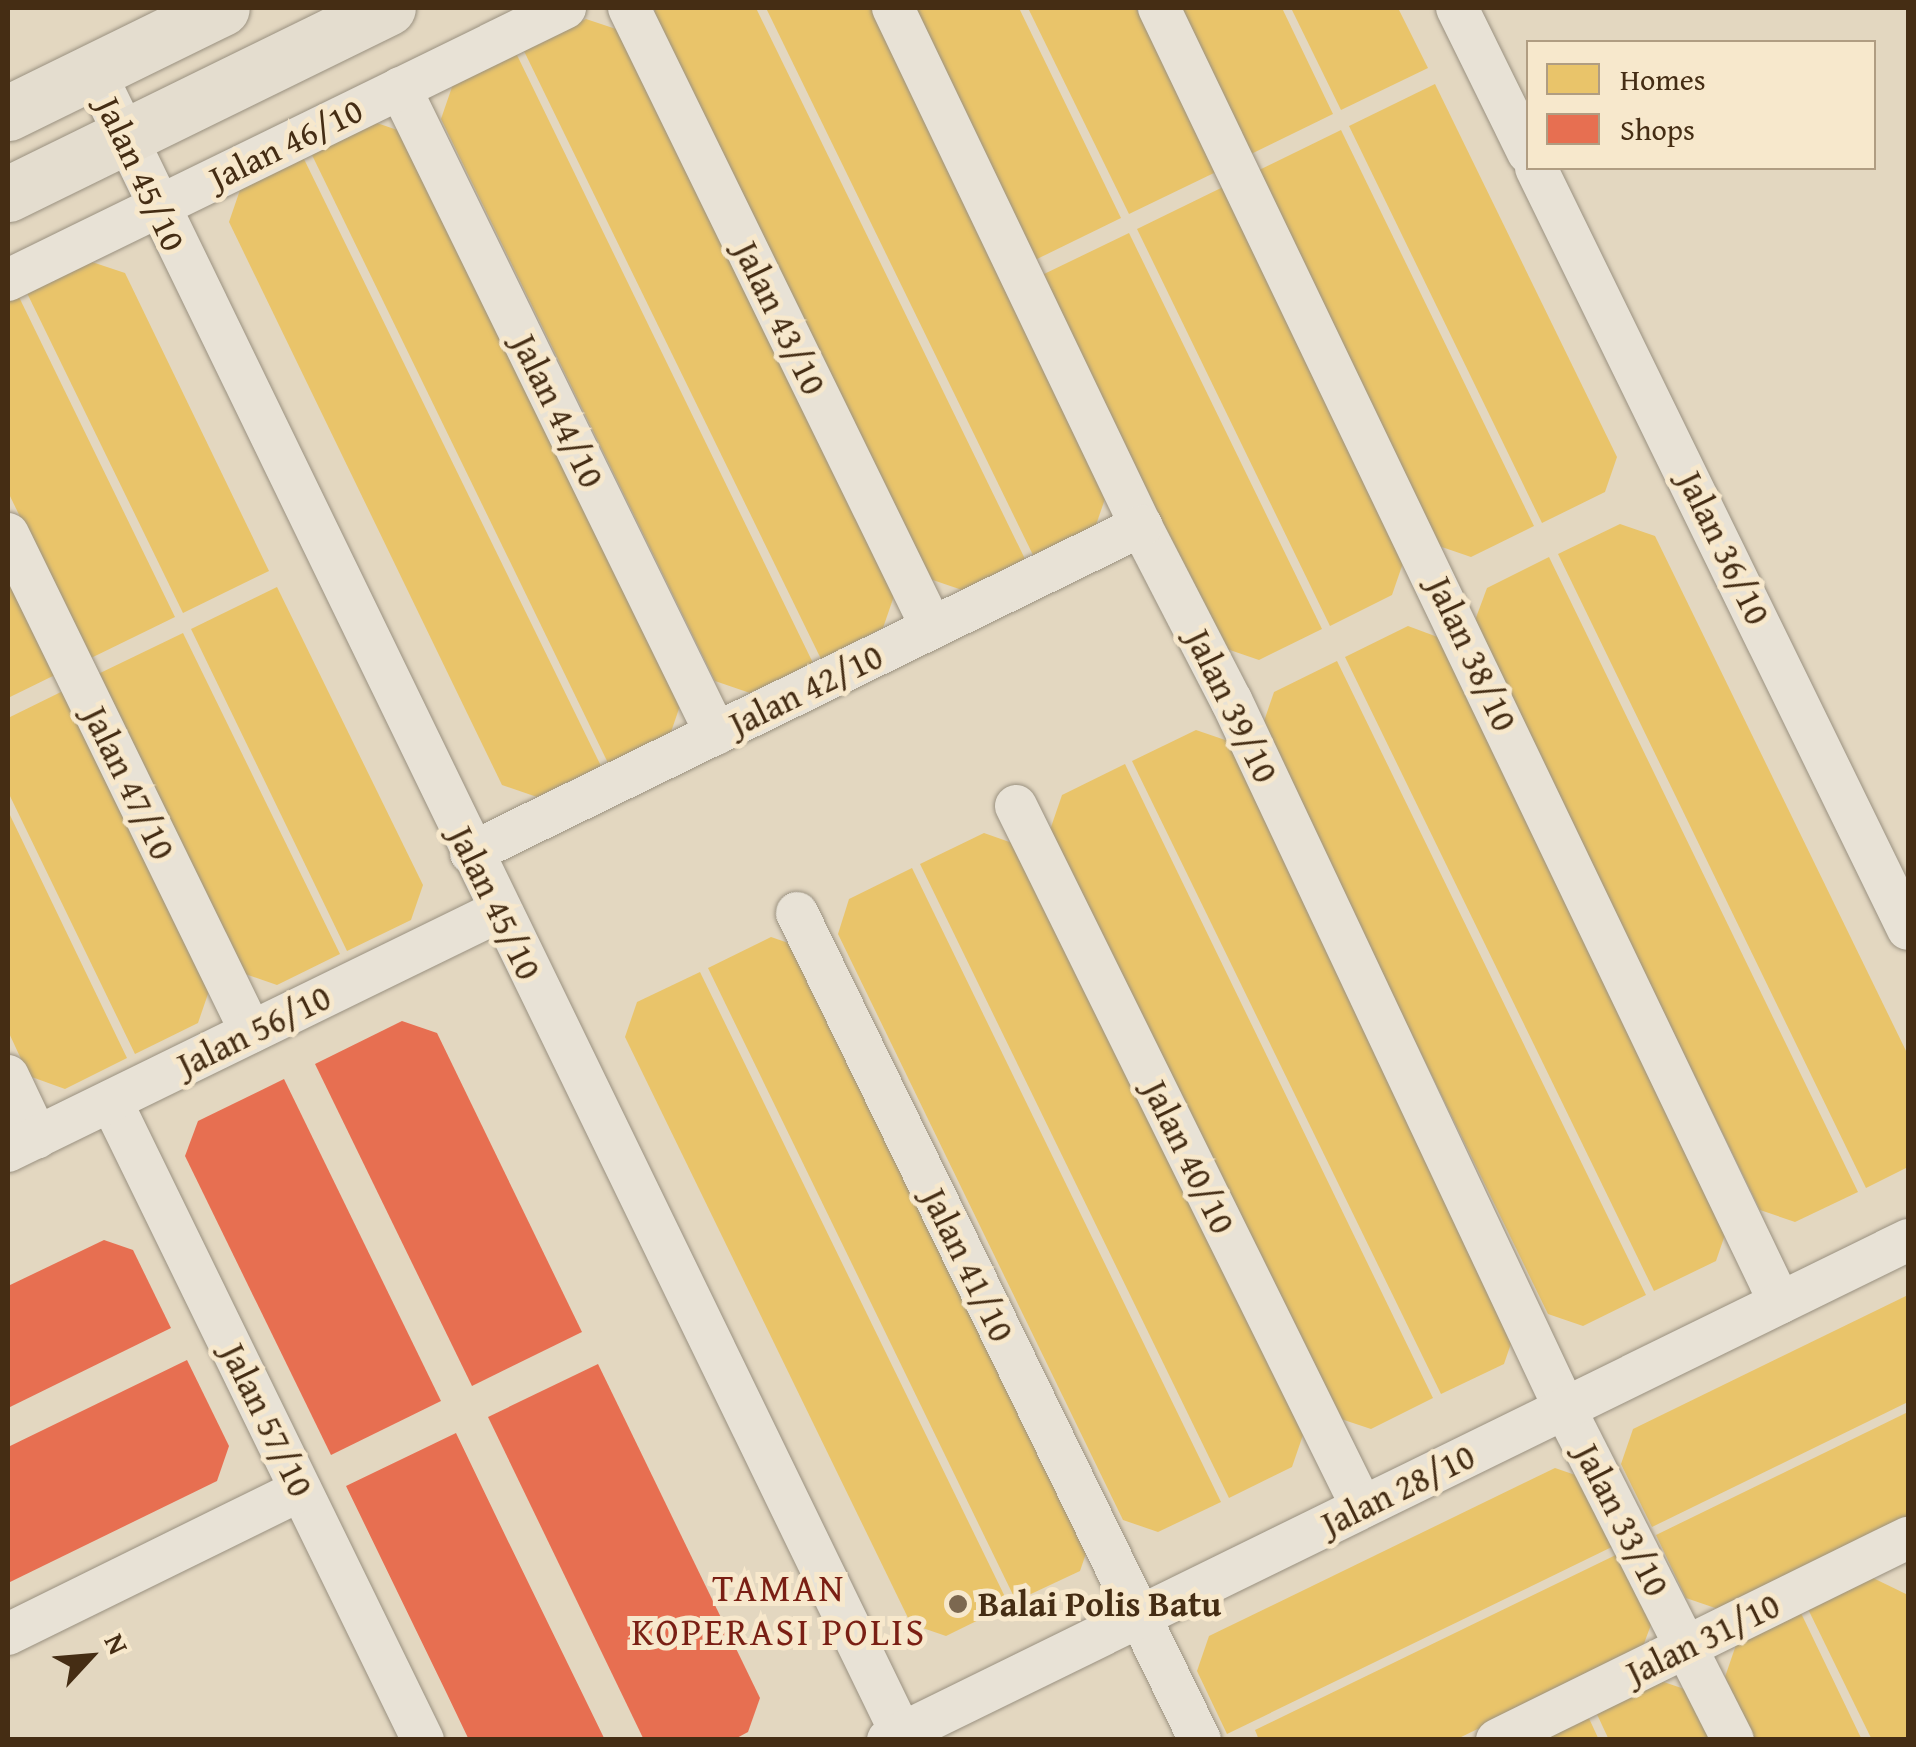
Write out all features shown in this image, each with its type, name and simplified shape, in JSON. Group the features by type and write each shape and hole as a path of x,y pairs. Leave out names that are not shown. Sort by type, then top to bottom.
{"main road":[{"path":"8,113 222,8"},
{"path":"8,194 388,8"}],"street":[{"name":"Jalan 46/10","path":"8,280 565,8"},
{"name":"Jalan 43/10","path":"629,8 932,628"},
{"name":"Jalan 39/10","path":"894,8 1141,526 1232,700 1565,1408"},
{"name":"Jalan 38/10","path":"1159,8 1780,1303"},
{"path":"1456,8 1526,148"},
{"name":"Jalan 45/10","path":"94,71 155,208 500,910 894,1736"},
{"name":"Jalan 44/10","path":"400,88 716,734"},
{"name":"Jalan 36/10","path":"1537,170 1908,929"},
{"name":"Jalan 42/10","path":"471,854 1141,526"},
{"name":"Jalan 47/10","path":"8,534 251,1032"},
{"name":"Jalan 40/10","path":"1016,806 1362,1507"},
{"name":"Jalan 56/10","path":"22,1144 500,910"},
{"name":"Jalan 41/10","path":"796,913 1200,1740"},
{"path":"8,1076 22,1144"},
{"name":"Jalan 57/10","path":"111,1100 424,1740"},
{"name":"Jalan 28/10","path":"894,1736 1908,1240"},
{"name":"Jalan 33/10","path":"1565,1408 1734,1740"},
{"path":"8,1634 301,1490"},
{"name":"Jalan 31/10","path":"1497,1740 1687,1647 1906,1547"}],"building: Homes":[{"path":"656,8 756,8 1025,559 962,590 927,578 653,15"},
{"path":"766,8 873,8 1108,490 1096,525 1033,555"},
{"path":"912,8 1019,8 1121,218 1035,260"},
{"path":"1028,8 1136,8 1216,172 1129,214"},
{"path":"1174,8 1282,8 1333,114 1247,156"},
{"path":"1291,8 1398,8 1428,68 1341,110"},
{"path":"586,19 622,31 895,593 883,628 821,659 523,49"},
{"path":"516,53 813,663 750,693 715,681 441,119 453,84"},
{"path":"1435,84 1617,457 1605,492 1542,523 1349,126"},
{"path":"374,122 409,134 683,697 671,732 608,763 311,153"},
{"path":"1341,130 1534,526 1471,557 1436,545 1255,172"},
{"path":"303,157 601,766 537,797 502,785 229,222 241,187"},
{"path":"1223,187 1404,560 1392,595 1330,626 1137,229"},
{"path":"1129,233 1322,629 1259,660 1224,648 1042,275"},
{"path":"89,261 125,273 269,571 183,613 26,291"},
{"path":"18,295 175,617 89,659 8,492 8,300"},
{"path":"1620,524 1655,536 1908,1055 1908,1167 1866,1188 1558,554"},
{"path":"1549,557 1858,1192 1795,1222 1760,1210 1474,623 1487,588"},
{"path":"8,572 57,674 8,698"},
{"path":"277,587 423,885 411,920 347,951 191,629"},
{"path":"1408,626 1443,639 1728,1226 1716,1261 1654,1291 1345,657"},
{"path":"183,633 340,954 277,985 242,973 96,675"},
{"path":"1337,661 1646,1295 1583,1326 1548,1314 1262,727 1274,692"},
{"path":"65,690 210,988 198,1023 135,1054 8,792 8,718"},
{"path":"1196,730 1231,742 1516,1329 1504,1364 1441,1394 1132,761"},
{"path":"1125,764 1433,1398 1371,1429 1335,1417 1050,830 1062,795"},
{"path":"8,811 127,1058 65,1089 29,1076 8,1031"},
{"path":"984,833 1018,845 1304,1432 1292,1467 1229,1498 920,864"},
{"path":"912,868 1221,1502 1158,1532 1123,1520 838,934 849,899"},
{"path":"771,937 806,949 1092,1536 1080,1571 1016,1601 708,968"},
{"path":"700,972 1009,1605 946,1636 911,1624 625,1037 637,1002"},
{"path":"1908,1295 1908,1402 1652,1527 1621,1464 1633,1429"},
{"path":"1908,1412 1908,1519 1721,1610 1686,1598 1656,1535"},
{"path":"1555,1468 1590,1480 1620,1543 1227,1734 1197,1671 1209,1636"},
{"path":"1624,1551 1655,1614 1642,1649 1455,1740 1259,1740 1255,1730"},
{"path":"1871,1577 1908,1595 1908,1740 1872,1740 1807,1607"},
{"path":"1800,1611 1862,1740 1755,1740 1725,1677 1737,1642"},
{"path":"1658,1680 1693,1692 1716,1740 1609,1740 1595,1710"},
{"path":"1587,1714 1599,1740 1535,1740"}],"building: Shops":[{"path":"402,1021 437,1033 582,1332 472,1386 315,1064"},
{"path":"284,1079 441,1401 331,1455 185,1156 198,1121"},
{"path":"104,1240 133,1250 171,1328 8,1408 8,1286"},
{"path":"187,1360 229,1446 217,1481 8,1583 8,1447"},
{"path":"598,1364 760,1698 748,1732 733,1740 644,1740 488,1417"},
{"path":"456,1433 605,1740 469,1740 346,1486"}],"place":[{"name":"Balai Polis Batu","path":"958,1604"}],"district":[{"name":"TAMAN KOPERASI POLIS","path":"779,1610"}]}
